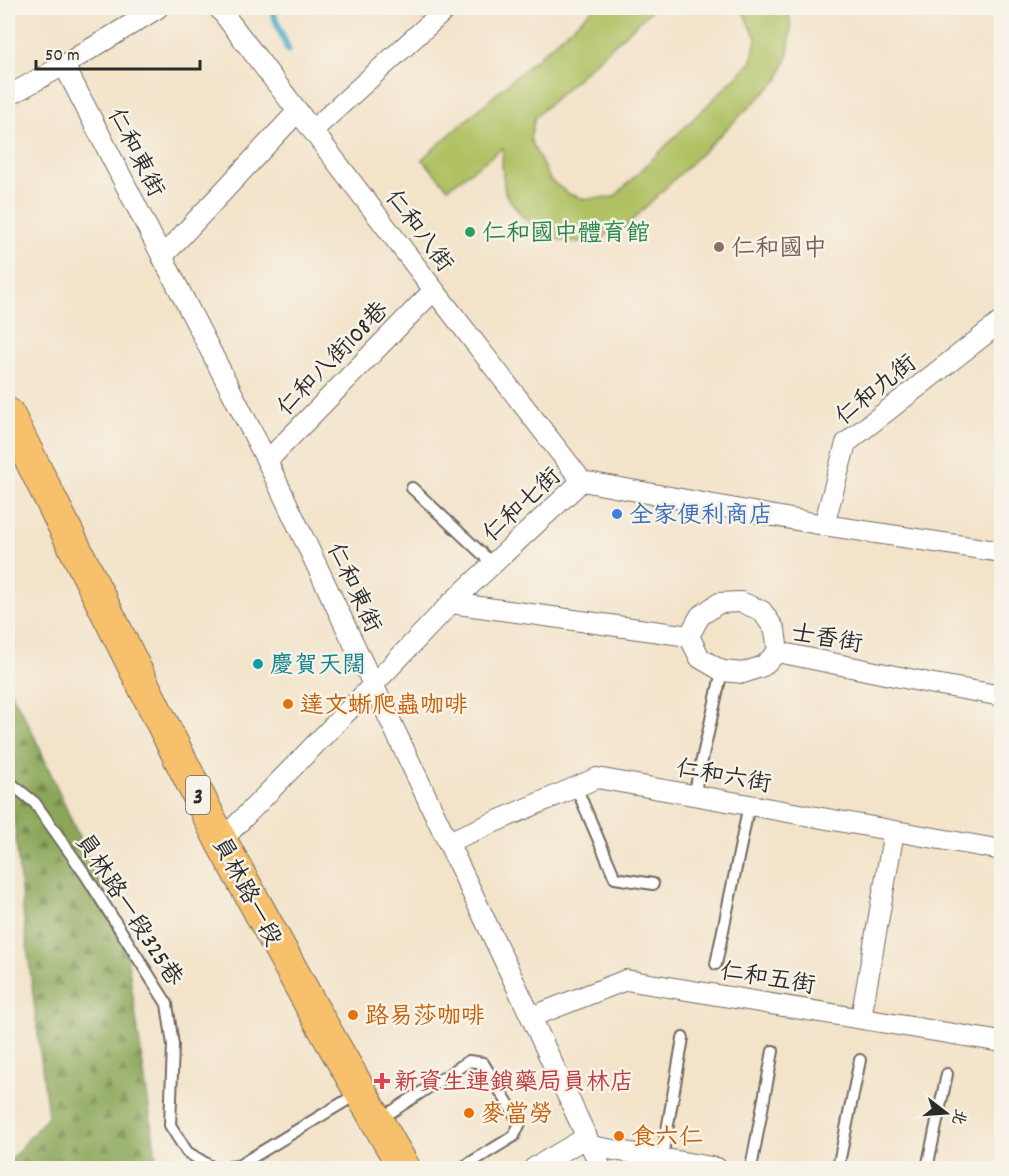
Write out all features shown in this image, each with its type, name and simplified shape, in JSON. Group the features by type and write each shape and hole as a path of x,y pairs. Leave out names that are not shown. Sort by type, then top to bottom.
{"main road":[{"name":"員林路一段","path":"8,414 221,841 404,1168"}],"street":[{"path":"8,96 158,8"},
{"name":"仁和八街","path":"219,8 582,481"},
{"path":"313,130 447,8"},
{"name":"仁和東街","path":"64,65 267,461 601,1168"},
{"path":"162,257 297,111"},
{"name":"仁和八街108巷","path":"267,461 434,290"},
{"name":"仁和九街","path":"824,525 846,443 993,336 1002,321"},
{"name":"仁和七街","path":"221,841 451,603 582,481 824,525 1002,552"},
{"path":"689,636 700,616 719,603 741,602 762,611 775,630 778,652"},
{"path":"451,603 689,636"},
{"path":"689,636 700,658 722,671"},
{"name":"士香街","path":"722,671 743,673 753,670 763,666 778,652 1002,696"},
{"name":"仁和六街","path":"448,842 597,778 1002,850"},
{"path":"861,1018 894,831"},
{"name":"仁和五街","path":"531,1017 626,980 1002,1042"},
{"path":"534,1168 589,1142 662,1159 717,1168"}],"lane":[{"path":"412,488 493,564"},
{"path":"694,795 722,671"},
{"name":"員林路一段325巷","path":"8,781 35,803 85,874 167,1004 173,1045 170,1125 187,1152 213,1168"},
{"path":"576,787 615,878 653,884"},
{"path":"716,964 749,805"},
{"path":"662,1159 683,1038"},
{"path":"751,1168 773,1051"},
{"path":"377,1122 469,1060 483,1063 520,1123 514,1136 462,1168"},
{"path":"838,1168 860,1060"},
{"path":"927,1168 947,1074"},
{"path":"219,1168 238,1166 360,1092"}],"green space":[{"path":"594,8 654,8 535,117 530,139 550,180 569,194 585,199 614,197 752,61 756,38 741,8 788,8 791,28 788,56 778,80 623,229 613,229 600,241 568,242 543,235 521,215 505,193 503,148 448,188 422,159"},
{"path":"8,686 31,729 125,941 156,1157 142,1168 8,1168 8,1163 48,1116 23,912 11,788 8,784"}],"waterway":[{"path":"271,8 288,50"}],"place":[{"name":"仁和國中體育館","path":"470,232"},
{"name":"仁和國中","path":"719,247"},
{"name":"全家便利商店","path":"617,514"},
{"name":"慶賀天闊","path":"258,664"},
{"name":"達文蜥爬蟲咖啡","path":"288,704"},
{"name":"路易莎咖啡","path":"353,1015"},
{"name":"新資生連鎖藥局員林店","path":"382,1081"},
{"name":"麥當勞","path":"469,1113"},
{"name":"食六仁","path":"619,1136"}]}
